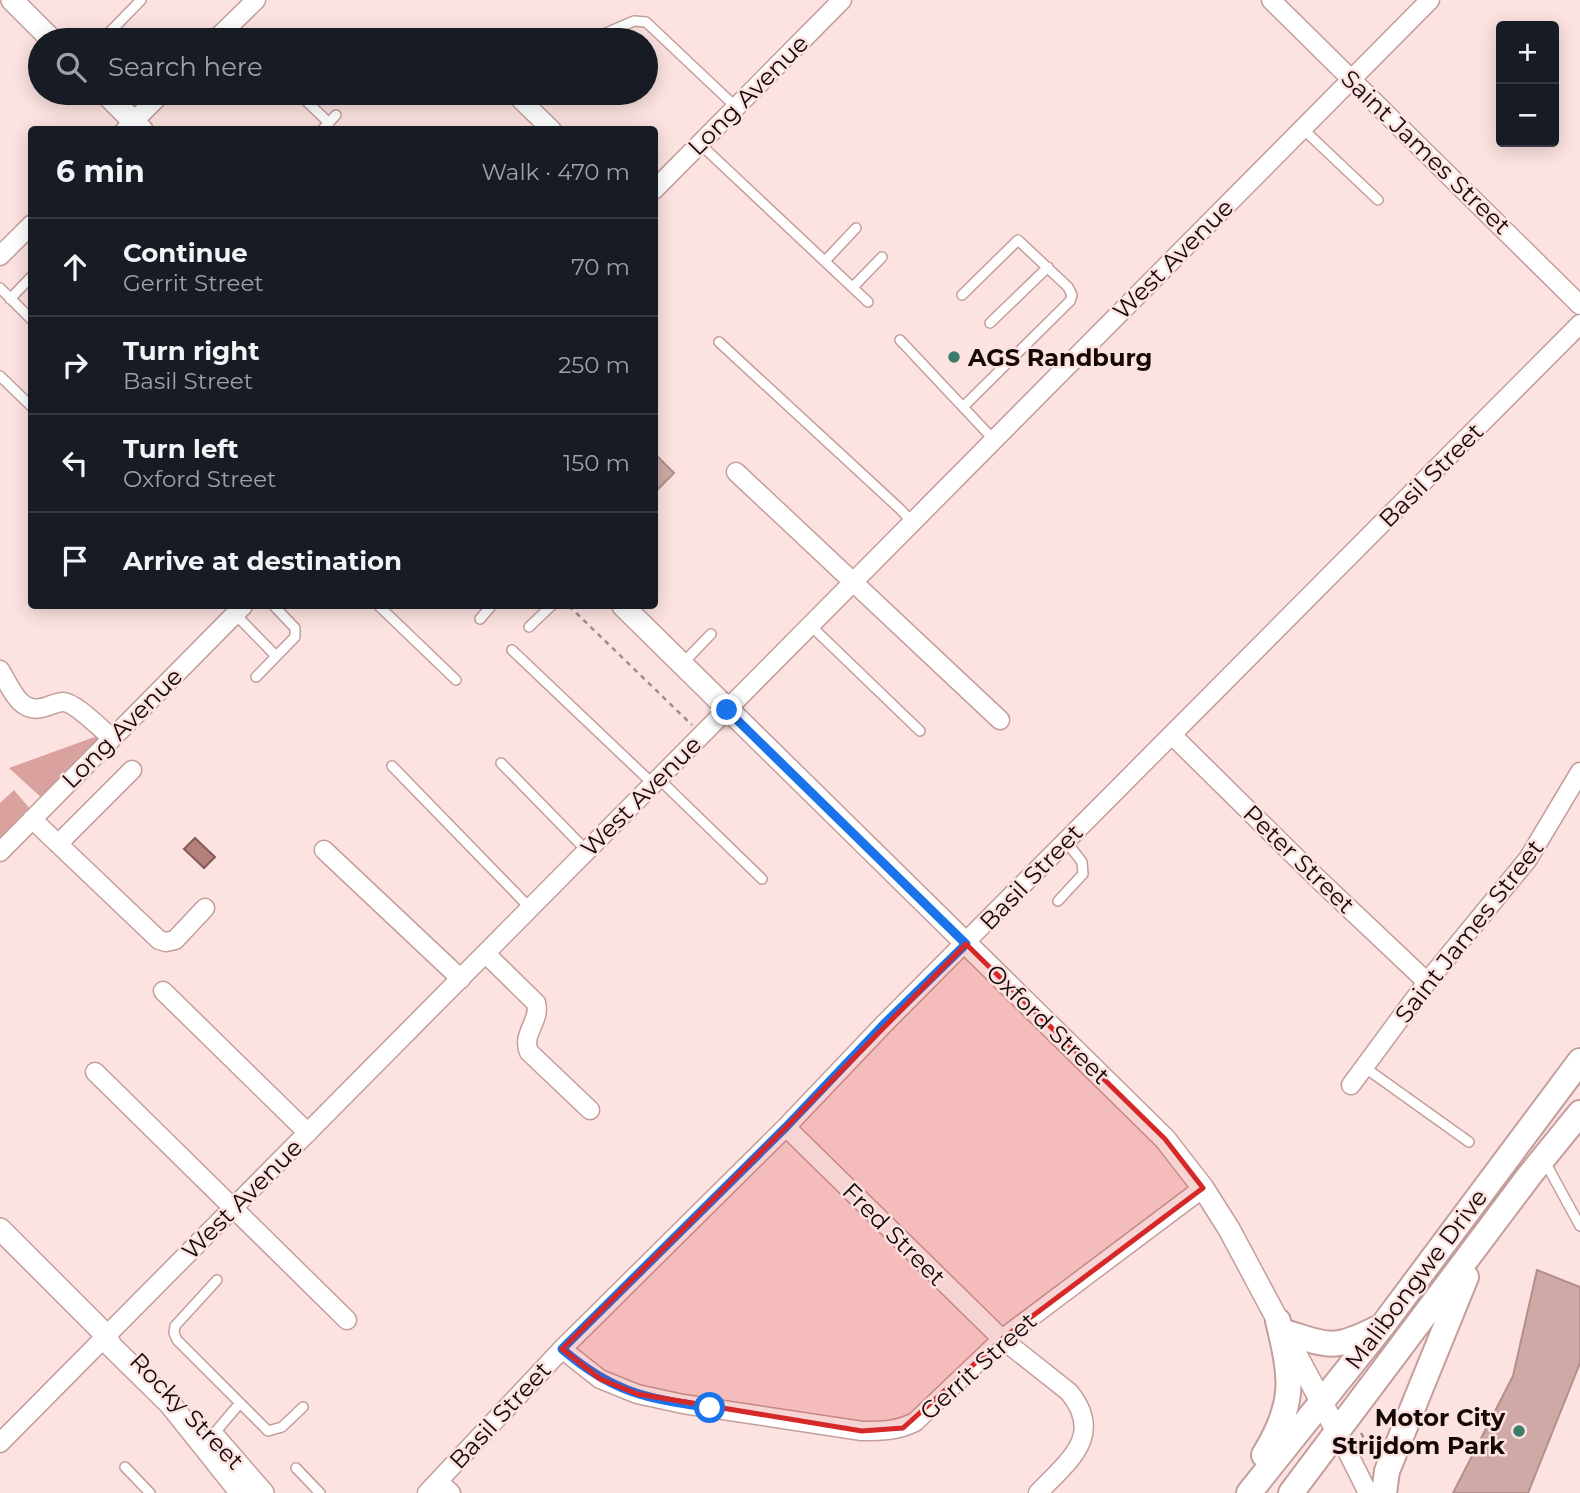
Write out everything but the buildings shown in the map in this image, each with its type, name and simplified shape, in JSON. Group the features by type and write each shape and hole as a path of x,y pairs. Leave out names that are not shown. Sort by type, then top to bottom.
{"main road":[{"name":"Malibongwe Drive","path":"1247,1493 1383,1325 1580,1061"},
{"name":"Malibongwe Drive","path":"1291,1493 1349,1431 1478,1247 1580,1113"},
{"path":"1384,1493 1387,1471 1478,1247"},
{"path":"1281,1326 1325,1343 1338,1344 1349,1342 1383,1325"},
{"path":"1247,1493 1275,1439 1287,1404 1288,1363 1281,1326"}],"street":[{"path":"12,0 40,28"},
{"path":"227,28 256,0"},
{"name":"Long Avenue","path":"658,186 842,0"},
{"name":"Saint James Street","path":"1271,0 1580,305"},
{"name":"West Avenue","path":"0,1443 1430,0"},
{"path":"115,105 133,126"},
{"path":"135,126 152,105"},
{"path":"526,105 548,126"},
{"path":"0,256 28,228"},
{"name":"Basil Street","path":"439,1489 562,1349 786,1127 884,1024 1580,324"},
{"path":"736,472 1000,720"},
{"name":"Long Avenue","path":"0,852 113,738 234,609"},
{"name":"Oxford Street","path":"626,609 1165,1139 1203,1188 1229,1229 1323,1402 1349,1431"},
{"path":"0,670 22,705 28,709 64,702 73,705 113,738"},
{"name":"Peter Street","path":"1172,735 1427,982"},
{"path":"58,844 132,770"},
{"name":"Saint James Street","path":"1351,1085 1427,982 1528,859 1580,772"},
{"path":"32,819 159,940 175,940 205,908"},
{"path":"324,850 461,979"},
{"path":"486,954 536,1003 537,1014 526,1041 529,1052 590,1110"},
{"path":"163,991 308,1133"},
{"path":"95,1072 347,1320"},
{"name":"Fred Street","path":"786,1127 1002,1339 1069,1392 1076,1401 1085,1425 1080,1447 1038,1493"},
{"name":"Gerrit Street","path":"562,1349 600,1379 637,1394 862,1431 903,1428 915,1422 1002,1339 1203,1188"},
{"name":"Rocky Street","path":"0,1230 106,1335 111,1346 186,1422 241,1493"},
{"name":"Rocky Street","path":"106,1335 118,1339 263,1493"},
{"path":"1349,1431 1368,1493"}],"lane":[{"path":"114,28 141,0"},
{"path":"618,28 634,21 646,22 652,28"},
{"path":"658,33 736,107"},
{"path":"308,105 325,126 336,114"},
{"path":"1303,129 1378,200"},
{"path":"700,144 868,302"},
{"path":"825,261 856,228"},
{"path":"962,295 1018,240 1068,287 1072,295 963,407"},
{"path":"853,287 882,257"},
{"path":"990,323 1048,267"},
{"path":"10,299 28,280"},
{"path":"0,288 28,316"},
{"path":"900,340 994,440"},
{"path":"719,342 912,522"},
{"path":"0,376 28,403"},
{"path":"236,609 276,656"},
{"path":"256,677 295,637 295,628 277,609"},
{"path":"382,609 456,680"},
{"path":"480,619 488,609"},
{"path":"529,627 548,609"},
{"path":"810,625 920,731"},
{"path":"682,664 712,634"},
{"path":"512,650 762,879"},
{"path":"501,763 587,851"},
{"path":"392,766 531,909"},
{"path":"1058,901 1083,874 1082,862 1066,841"},
{"path":"1364,1067 1469,1142"},
{"path":"1543,1159 1580,1226"},
{"path":"217,1280 175,1326 177,1340 268,1431 282,1427 303,1407"},
{"path":"212,1436 240,1403"},
{"path":"125,1467 150,1493"},
{"path":"296,1468 320,1493"}],"path":[{"path":"572,609 687,720"},
{"path":"1349,1431 1373,1454"}],"highlighted area":[{"path":"966,944 1165,1139 1203,1188 1002,1339 903,1428 862,1431 637,1394 600,1379 562,1349 786,1127"}],"shaded area":[{"path":"111,731 45,801 9,768"},
{"path":"14,790 31,810 0,838 0,803"},
{"path":"195,838 215,857 204,868 184,849"}],"place":[{"name":"AGS Randburg","path":"954,357"},
{"name":"Motor City Strijdom Park","path":"1519,1431"}],"route":[{"path":"710,1408 617,1388 583,1367 562,1349 966,944 727,710"}]}
